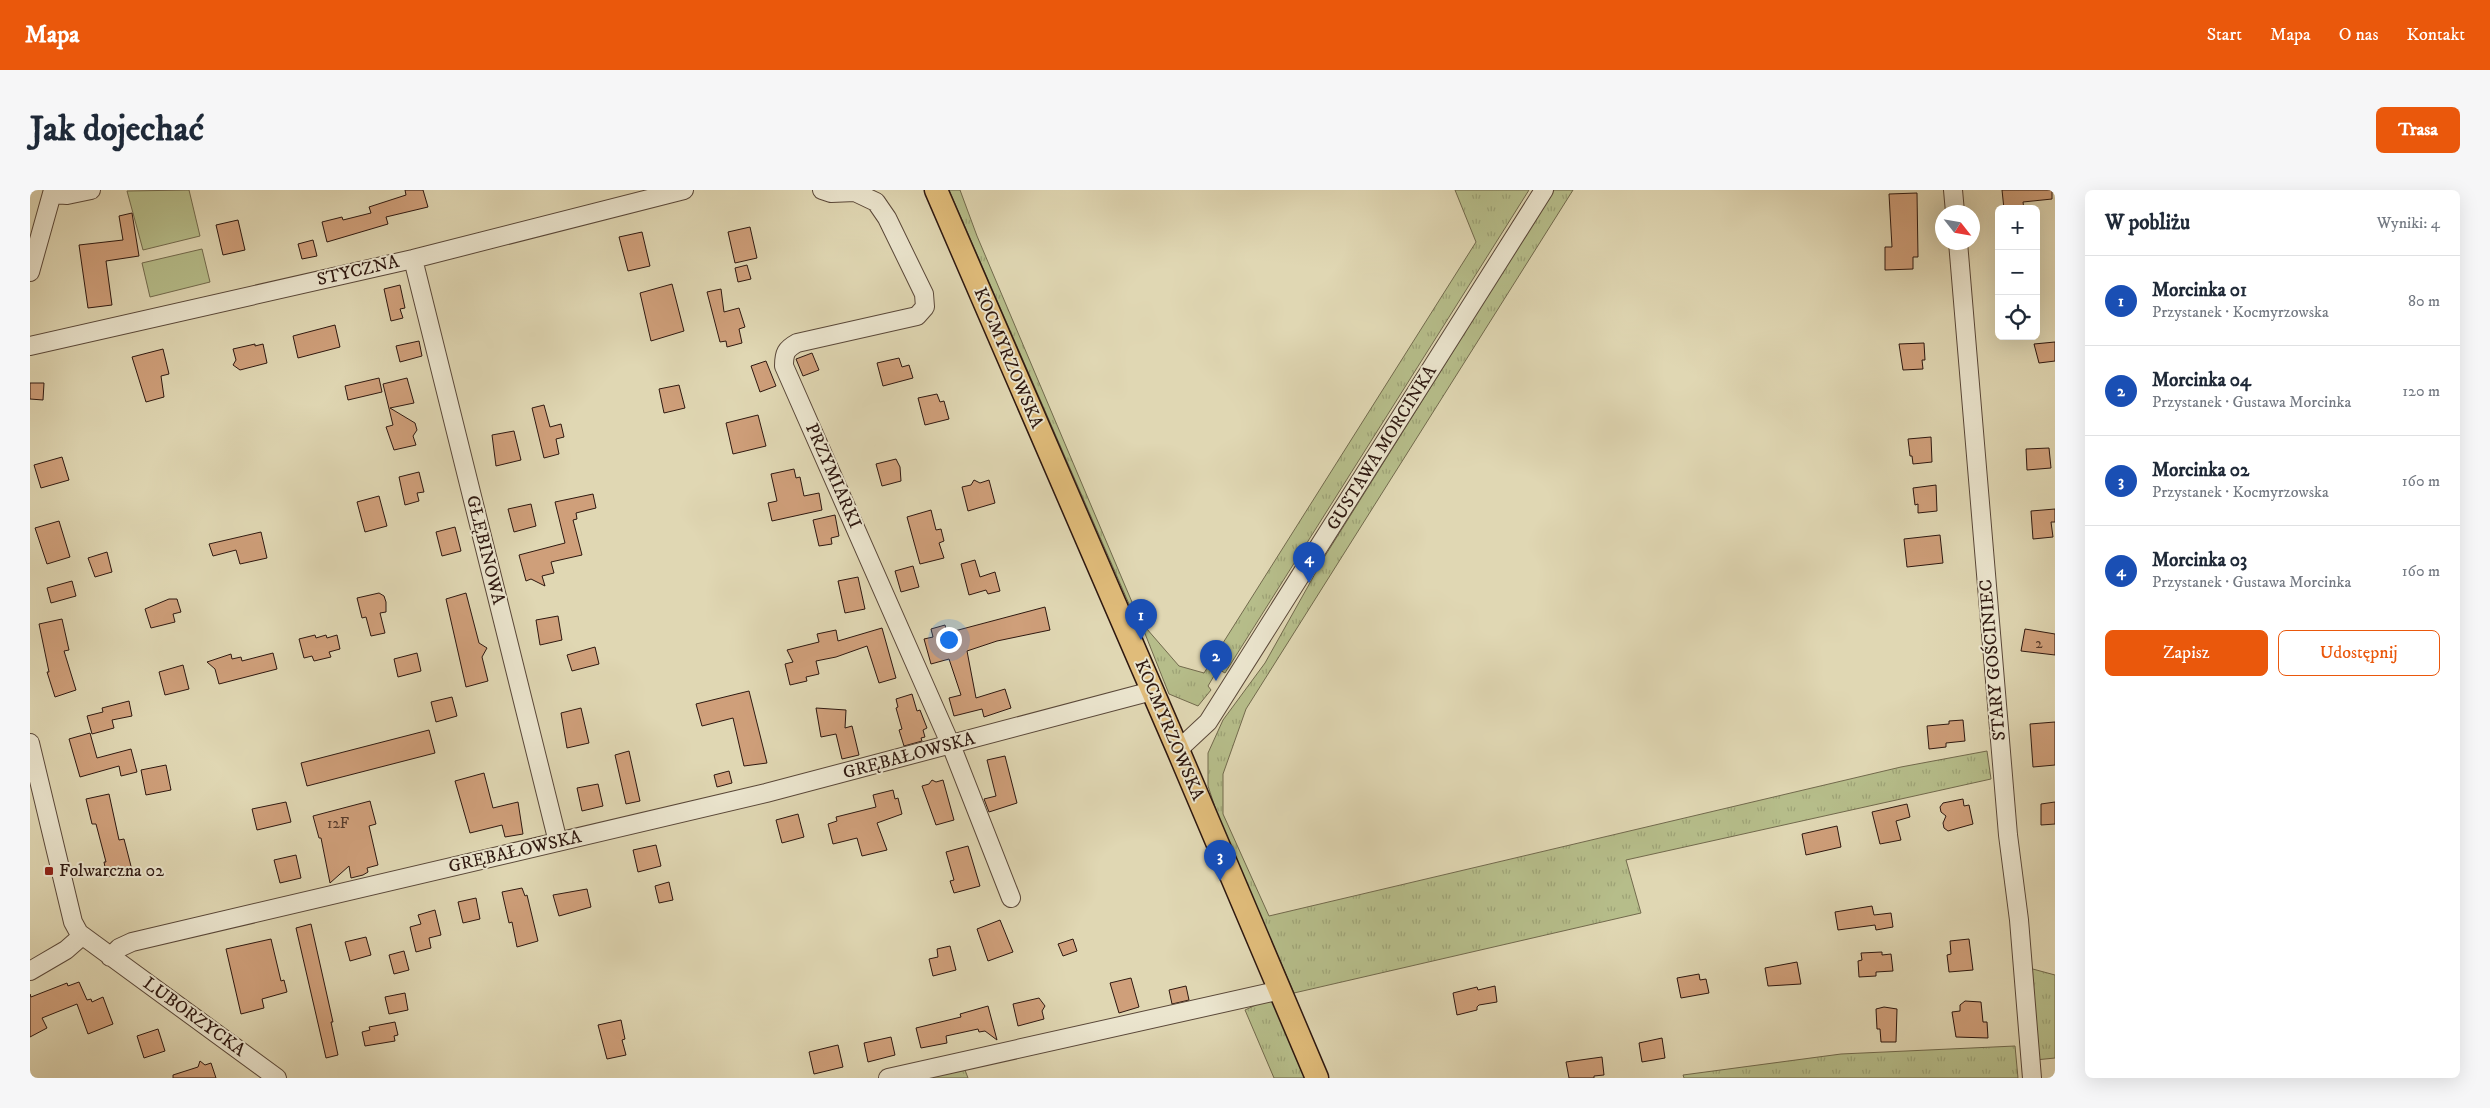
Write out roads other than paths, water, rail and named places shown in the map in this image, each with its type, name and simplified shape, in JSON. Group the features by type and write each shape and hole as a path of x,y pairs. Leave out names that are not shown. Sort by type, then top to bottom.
{"main road":[{"name":"KOCMYRZOWSKA","path":"936,190 1281,990 1317,1078"}],"street":[{"path":"30,272 53,192 67,195 91,190"},
{"name":"STYCZNA","path":"30,346 413,259 684,190"},
{"name":"PRZYMIARKI","path":"822,190 832,193 855,192 876,202 887,218 924,294 925,307 917,316 797,343 788,348 784,356 784,366 951,746 1011,898"},
{"name":"GUSTAWA MORCINKA","path":"1178,750 1212,715 1544,190"},
{"path":"1953,190 1954,205"},
{"name":"STARY GOŚCINIEC","path":"1959,250 2006,816 2019,920 2032,1078"},
{"name":"GŁĘBINOWA","path":"413,259 558,842"},
{"name":"GRĘBAŁOWSKA","path":"110,956 119,948 132,942 766,793 951,746 1152,691"},
{"path":"30,743 73,922 82,936 110,956"},
{"path":"30,970 66,950 82,936"},
{"name":"LUBORZYCKA","path":"110,956 228,1040 277,1078"},
{"path":"888,1078 1281,990"}],"place":[{"name":"Morcinka 03","path":"1309,583"},
{"name":"Morcinka 01","path":"1141,640"},
{"name":"Morcinka 04","path":"1216,681"},
{"name":"Folwarczna 02","path":"49,871"},
{"name":"Morcinka 02","path":"1220,881"}]}
